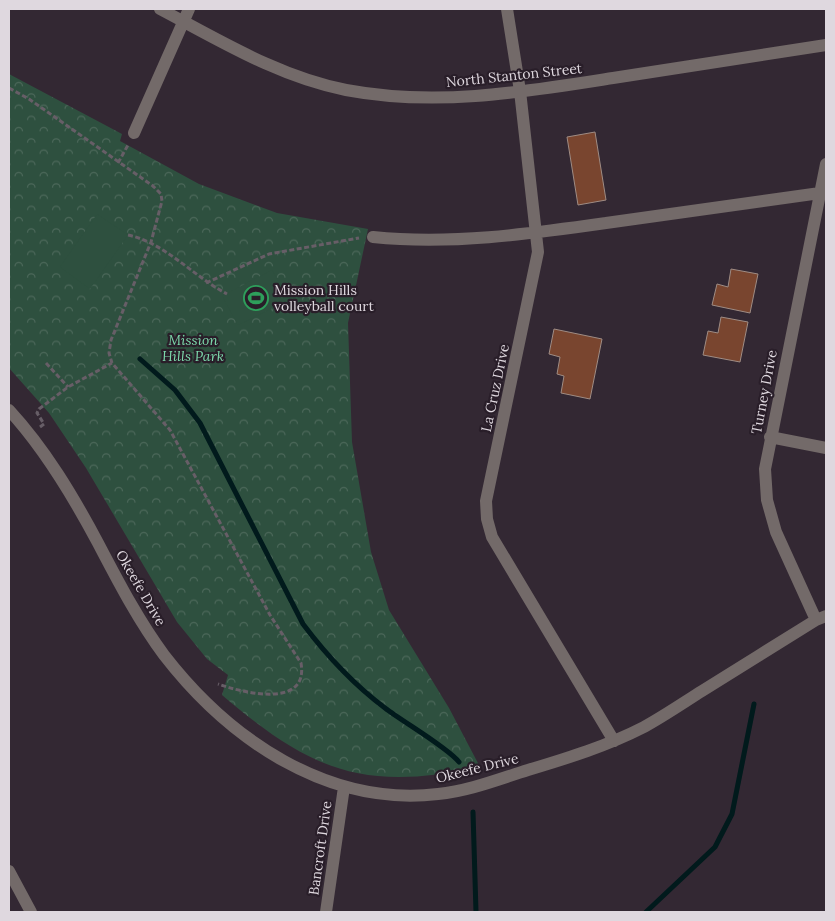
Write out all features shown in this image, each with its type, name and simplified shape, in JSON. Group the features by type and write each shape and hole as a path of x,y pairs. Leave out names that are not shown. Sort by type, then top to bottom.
{"street":[{"name":"North Stanton Street","path":"160,9 263,62 303,78 345,90 386,96 473,97 520,92 826,46"},
{"path":"134,133 190,9"},
{"name":"La Cruz Drive","path":"506,9 520,92 538,252 486,501 487,518 492,537 614,741"},
{"name":"Turney Drive","path":"821,618 776,532 767,500 765,469 826,164"},
{"path":"372,238 413,242 456,241 536,233 820,193"},
{"name":"Okeefe Drive","path":"9,410 31,437 67,488 140,619 164,654 191,686 237,731 265,750 291,766 344,787 378,794 438,794 473,788 591,751 646,726 821,618"},
{"path":"770,437 826,448"},
{"name":"Bancroft Drive","path":"326,912 344,787"},
{"path":"9,871 31,912"}],"path":[{"path":"9,88 29,99 153,186 161,194 162,201 151,242 111,340 110,353 112,363 170,430 270,615 301,662 303,671 300,682 290,692 280,694 231,689 218,684"},
{"path":"118,163 134,133"},
{"path":"128,235 151,242 206,283 227,294"},
{"path":"206,283 269,254 348,239 372,238"},
{"path":"46,363 68,388"},
{"path":"31,437 44,424 37,414 38,409 68,388 112,363"}],"green space":[{"name":"Mission Hills Park","path":"9,74 122,134 120,141 199,184 277,213 368,229 348,323 352,442 371,552 389,610 449,708 480,767 439,774 403,777 370,775 340,769 312,758 283,742 222,695 228,675 207,659 177,622 86,468 49,413 9,368"},
{"path":"97,214 128,235 90,289 60,267"},
{"name":"Mission Hills volleyball court","path":"272,270 289,300 238,325 222,296"}],"building":[{"path":"595,132 606,200 578,205 567,137"},
{"path":"731,269 758,274 750,313 712,305 717,284 728,287"},
{"path":"721,317 748,322 740,362 703,355 708,331 718,333"},
{"path":"554,329 602,339 590,399 561,393 564,376 557,374 560,357 549,354"}],"waterway":[{"path":"140,359 175,390 200,423 303,624 312,636 341,669 373,699 445,749 459,762"},
{"path":"646,912 715,847 732,814 754,704"},
{"path":"473,812 476,912"}],"place":[{"name":"Mission Hills volleyball court","path":"256,298"}]}
